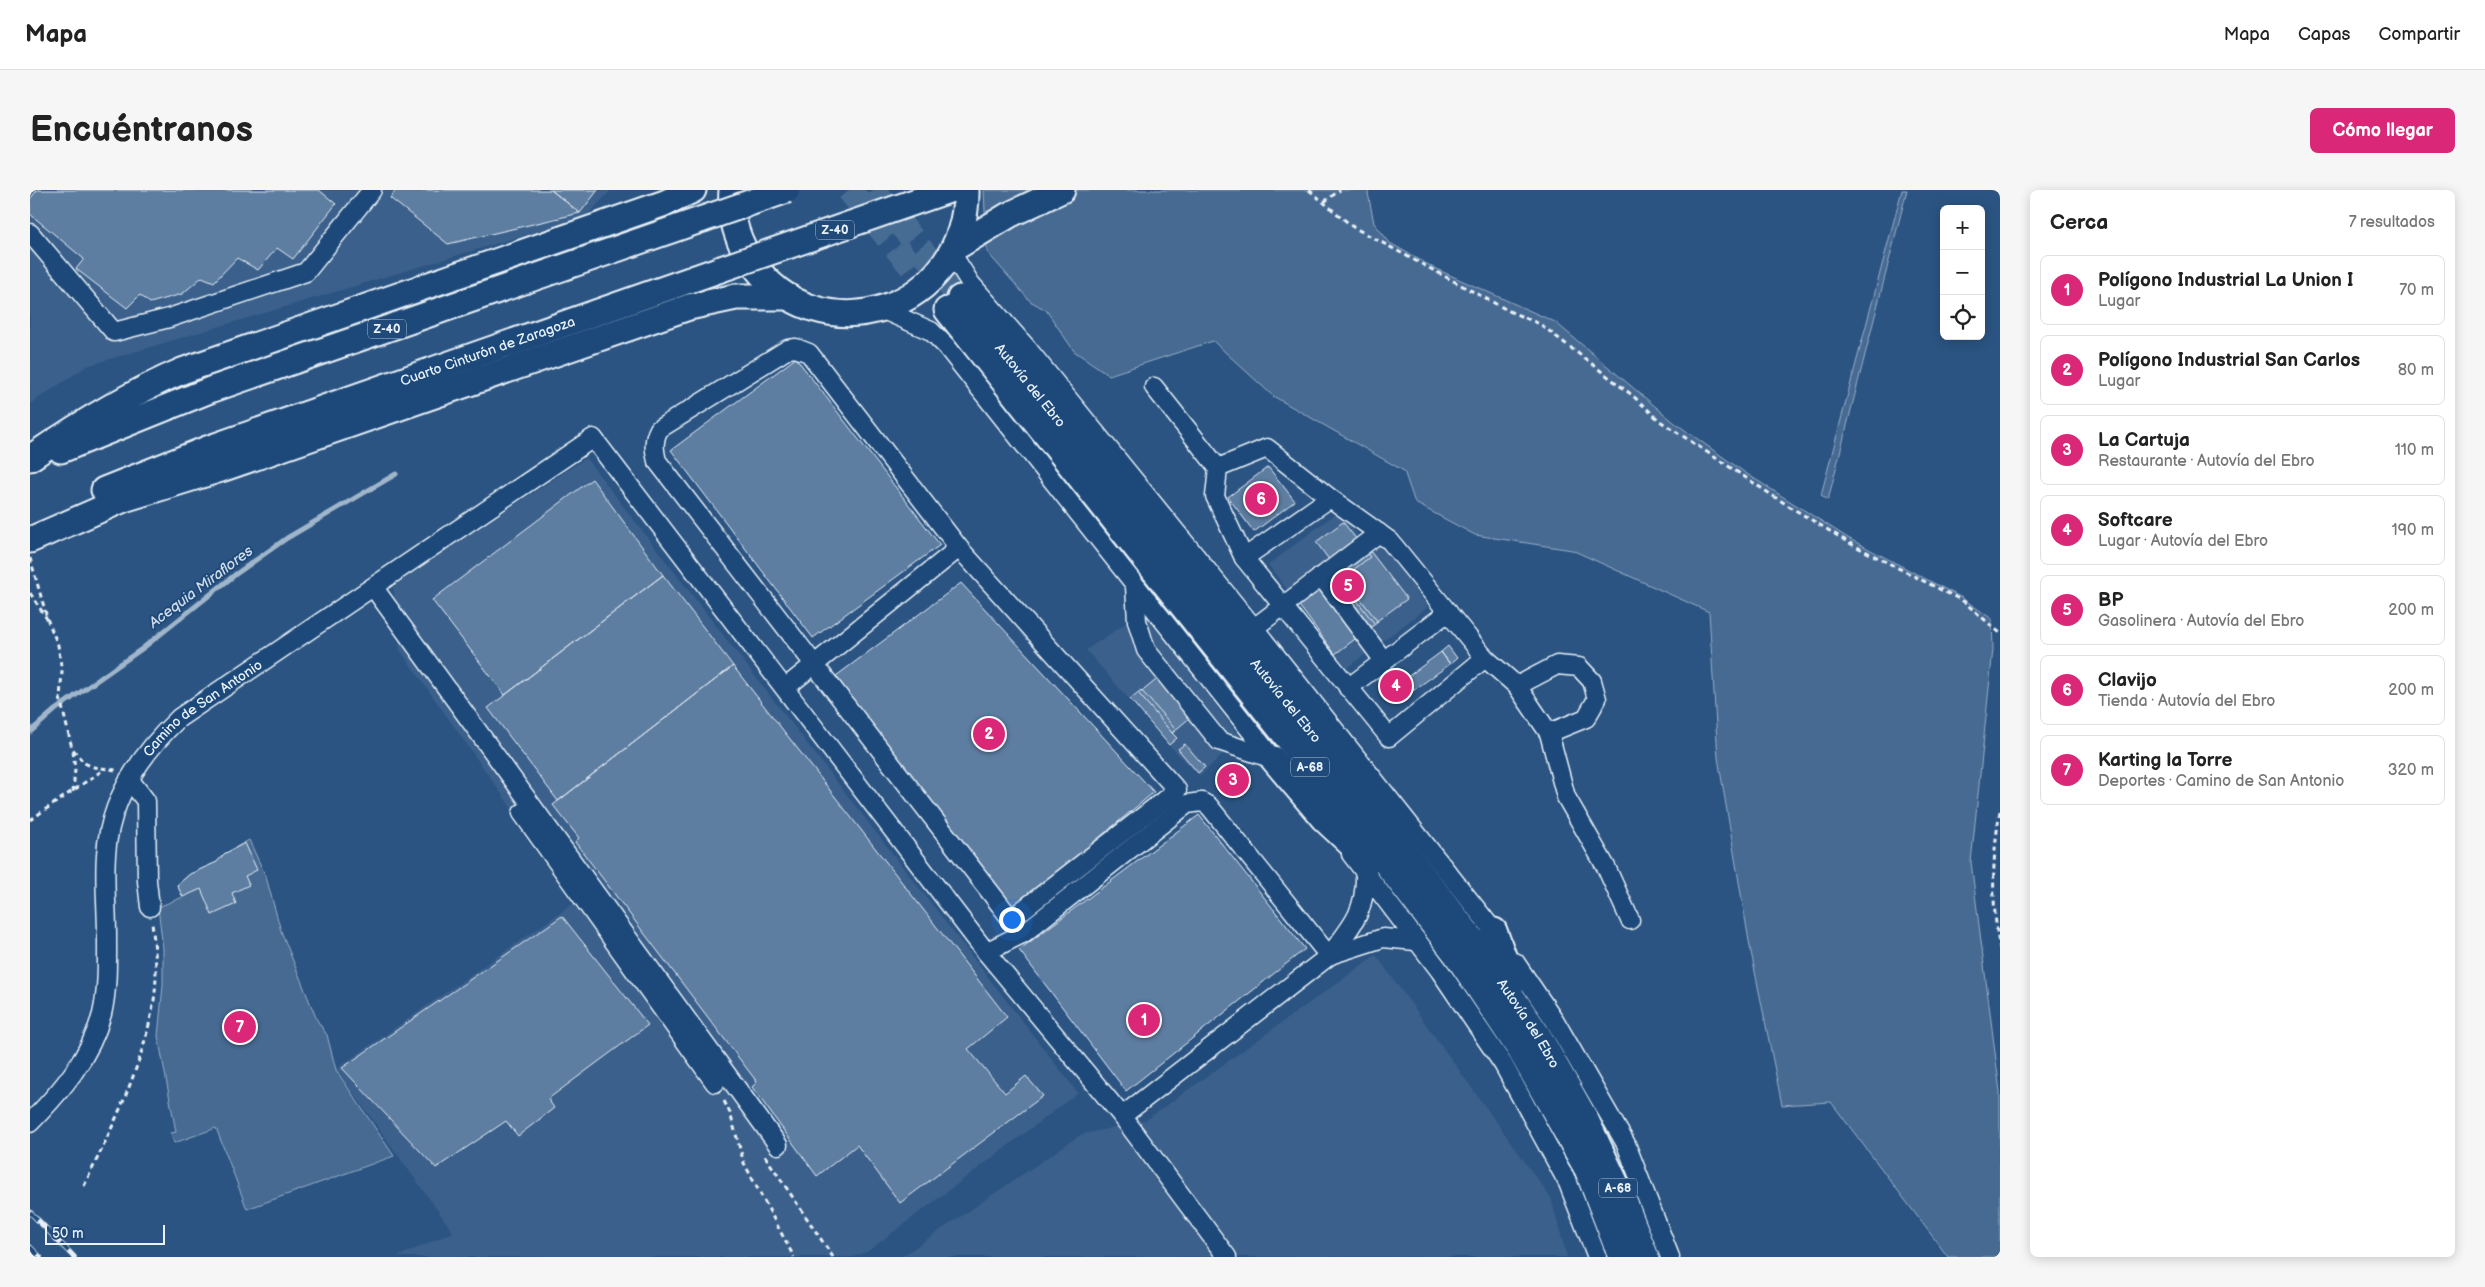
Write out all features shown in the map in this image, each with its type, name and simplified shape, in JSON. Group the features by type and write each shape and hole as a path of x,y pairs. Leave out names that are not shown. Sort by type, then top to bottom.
{"highway":[{"path":"72,438 146,386 182,371 665,204 693,190"},
{"path":"732,190 733,217 738,236 758,271 788,297 810,307 834,312 857,313 881,309 913,295 929,282 954,250 964,220 966,190"},
{"name":"Z-40","path":"30,460 72,438 787,190"},
{"name":"Cuarto Cinturón de Zaragoza","path":"30,524 116,494 216,446 949,190"},
{"path":"954,250 1009,216 1062,190"},
{"path":"30,540 116,494 221,469 689,307 736,296 788,297"},
{"name":"Autovía del Ebro","path":"1622,1257 1587,1170 1520,1050 1458,958 1342,805 954,304 1324,747 1464,928 1538,1035 1586,1120 1624,1202 1646,1257"},
{"path":"1273,759 1323,818 1425,914"},
{"path":"1494,930 1506,964 1549,1028 1584,1091 1586,1120"}],"street":[{"path":"30,233 114,332 169,318 306,272 363,193"},
{"path":"954,250 971,284 1027,348 1254,628 1494,930 1555,1021 1626,1144 1670,1257"},
{"path":"881,309 911,320 931,331 946,346 1273,759"},
{"path":"986,952 1011,919 1177,790 959,548 809,353 804,349 788,349 659,429 655,438 654,449 657,461 1011,919"},
{"path":"1154,387 1218,468 1215,496 1244,558 1388,737 1485,658"},
{"name":"Camino de San Antonio","path":"30,1123 76,1071 91,1045 102,1015 106,991 106,855 110,826 118,797 131,775 160,737 179,718 374,588 593,438 784,688"},
{"path":"1218,468 1268,448 1330,498 1390,541 1485,658 1517,686 1549,733 1566,797 1606,866 1630,920"},
{"path":"1244,558 1330,498"},
{"path":"1254,628 1378,533"},
{"path":"959,548 784,688 986,952 1122,1116 1226,1257"},
{"path":"1322,576 1384,661"},
{"path":"1135,586 1137,621 1146,650 1219,741 1273,759"},
{"path":"374,588 770,1149"},
{"path":"1348,688 1448,612"},
{"path":"392,613 404,647 715,1083"},
{"path":"1517,686 1557,665 1579,667 1592,681 1598,699 1586,718 1549,733"},
{"path":"131,775 146,801 147,882 150,907"},
{"path":"986,952 1024,933 1187,804 1194,802 1209,806 1330,956"},
{"path":"1323,818 1440,971 1503,1064 1568,1182 1597,1257"},
{"path":"1122,1116 1330,956 1348,932 1362,908 1366,891 1365,874"},
{"path":"1330,956 1383,938 1416,941"}],"path":[{"path":"1309,190 1353,227 1511,312 1540,324 1632,395 1660,421 1787,505 1853,545 1963,601 2000,633"},
{"path":"1324,202 1340,190"},
{"path":"30,557 48,621 58,645 62,672 60,698 68,727 75,769 73,792"},
{"path":"30,593 48,621"},
{"path":"72,748 84,763 131,775"},
{"path":"30,820 106,768"},
{"path":"2000,811 1994,847 1994,919 2000,949"},
{"path":"84,1186 126,1098 145,1038 154,998 155,950 150,907"},
{"path":"715,1083 730,1114 744,1162 794,1257"},
{"path":"770,1149 833,1257"}],"shaded area":[{"path":"30,190 611,190 586,217 87,366 30,404"},
{"path":"984,190 1370,190 1368,193 1374,223 1390,243 1434,268 1555,322 1675,423 1747,474 1848,538 1962,598 1992,619 1993,649 1971,862 2000,1092 2000,1257 1948,1257 1831,1102 1782,1105 1750,947 1718,758 1709,612 1572,550 1475,535 1415,503 1404,471 1273,396 1213,341 1109,375 1074,351 1046,310 1030,301 987,252"},
{"path":"1902,190 1907,190 1828,500 1821,495"},
{"path":"586,458 1078,1093 867,1252 853,1257 397,1257 453,1232 336,1069 577,901 400,650 393,585"},
{"path":"1339,511 1369,551 1380,543 1428,607 1347,668 1268,565"},
{"path":"1144,611 1240,737 1200,776 1169,745 1086,650"},
{"path":"249,840 266,877 281,931 317,1020 327,1035 336,1070 394,1156 247,1209 216,1128 174,1143 171,1133 176,1132 158,1036 163,985 163,949 158,907 183,897 177,885 190,874 217,862 224,854"},
{"path":"1376,955 1551,1198 1567,1257 901,1257 1080,1135 1146,1120"}],"building":[{"path":"37,190 319,190 336,204 293,259 277,248 258,270 237,258 214,282 202,277 182,294 150,303 140,295 127,308 76,269 84,259 30,214 30,199"},
{"path":"396,190 551,190 580,213 448,244 390,198"},
{"path":"551,190 598,190 580,213"},
{"path":"796,358 940,545 813,638 671,450"},
{"path":"1268,467 1295,501 1254,532 1228,497"},
{"path":"592,479 663,575 505,695 432,600"},
{"path":"1343,522 1370,557 1344,577 1378,622 1335,654 1289,592 1330,561 1316,542"},
{"path":"1370,551 1407,599 1374,623 1337,574"},
{"path":"663,575 733,666 558,801 488,708"},
{"path":"961,583 1154,792 1010,912 836,676"},
{"path":"1448,646 1457,658 1450,664 1441,652"},
{"path":"1441,652 1450,664 1414,690 1406,678"},
{"path":"733,666 1007,1017 968,1049 1005,1093 1026,1076 1043,1096 900,1203 857,1145 817,1176 752,1087 757,1082 575,842 579,838 553,805"},
{"path":"1398,668 1414,690 1409,694 1392,672"},
{"path":"1392,672 1409,694 1400,701 1383,679"},
{"path":"1161,676 1193,715 1172,733 1139,694"},
{"path":"1141,690 1176,730 1172,733 1177,738 1169,745 1130,699"},
{"path":"1185,744 1205,767 1198,773 1178,749"},
{"path":"1199,815 1305,949 1126,1091 1019,950"},
{"path":"245,843 257,870 245,876 249,885 232,893 236,904 212,915 201,889 183,897 177,885 190,874 217,862 224,854"},
{"path":"562,916 648,1025 548,1099 554,1108 518,1136 506,1121 436,1168 342,1068"}],"waterway":[{"name":"Acequia Miraflores","path":"30,732 55,710 143,648 236,574 287,538 396,474"}],"tunnel":[{"path":"849,190 947,310"},
{"path":"873,190 960,298"}],"railway":[{"path":"30,1212 74,1257"},
{"path":"30,1247 40,1257"}],"place":[{"name":"Clavijo","path":"1261,499"},
{"name":"BP","path":"1348,586"},
{"name":"Softcare","path":"1396,686"},
{"name":"Polígono Industrial San Carlos","path":"989,734"},
{"name":"La Cartuja","path":"1233,780"},
{"name":"Polígono Industrial La Union I","path":"1144,1020"},
{"name":"Karting la Torre","path":"240,1027"}]}
